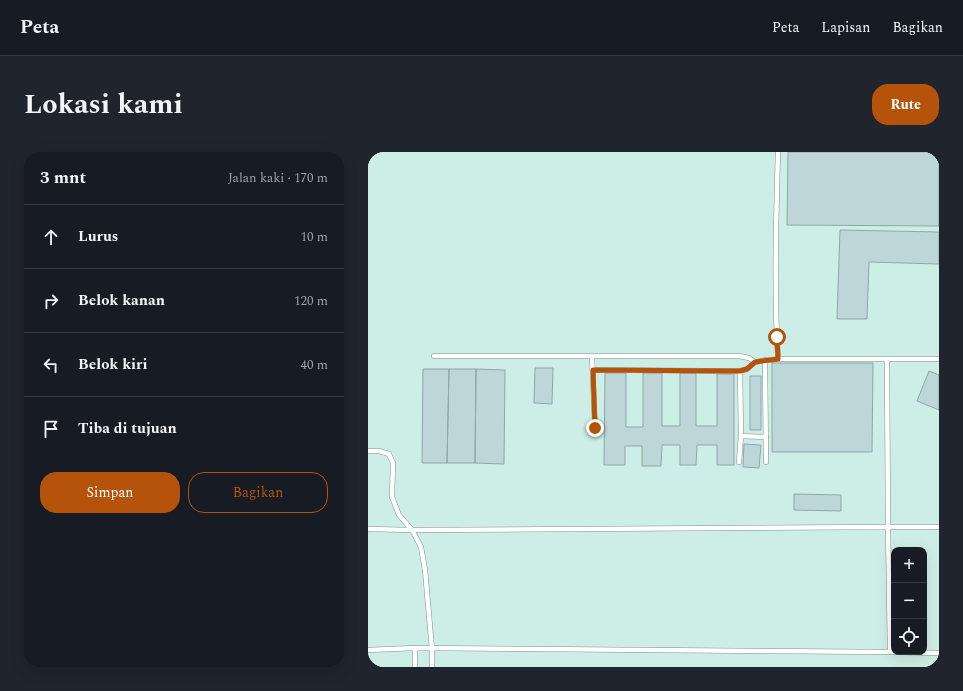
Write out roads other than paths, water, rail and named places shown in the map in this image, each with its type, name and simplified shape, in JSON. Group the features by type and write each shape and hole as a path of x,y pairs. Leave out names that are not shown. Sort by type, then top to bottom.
{"lane":[{"path":"778,152 776,324 778,359"},
{"path":"434,356 739,356 749,358 755,362"},
{"path":"592,356 595,428"},
{"path":"593,370 740,371 747,369 755,362 778,359 939,359"},
{"path":"887,359 887,491 890,652"},
{"path":"765,360 766,462"},
{"path":"739,462 741,436 740,371"},
{"path":"741,436 766,437"},
{"path":"368,451 379,451 389,454 393,463 392,497 399,515 412,530 421,547 425,570 432,649 432,667"},
{"path":"368,529 939,527"},
{"path":"368,650 415,648 939,653"},
{"path":"415,648 415,667"}]}
